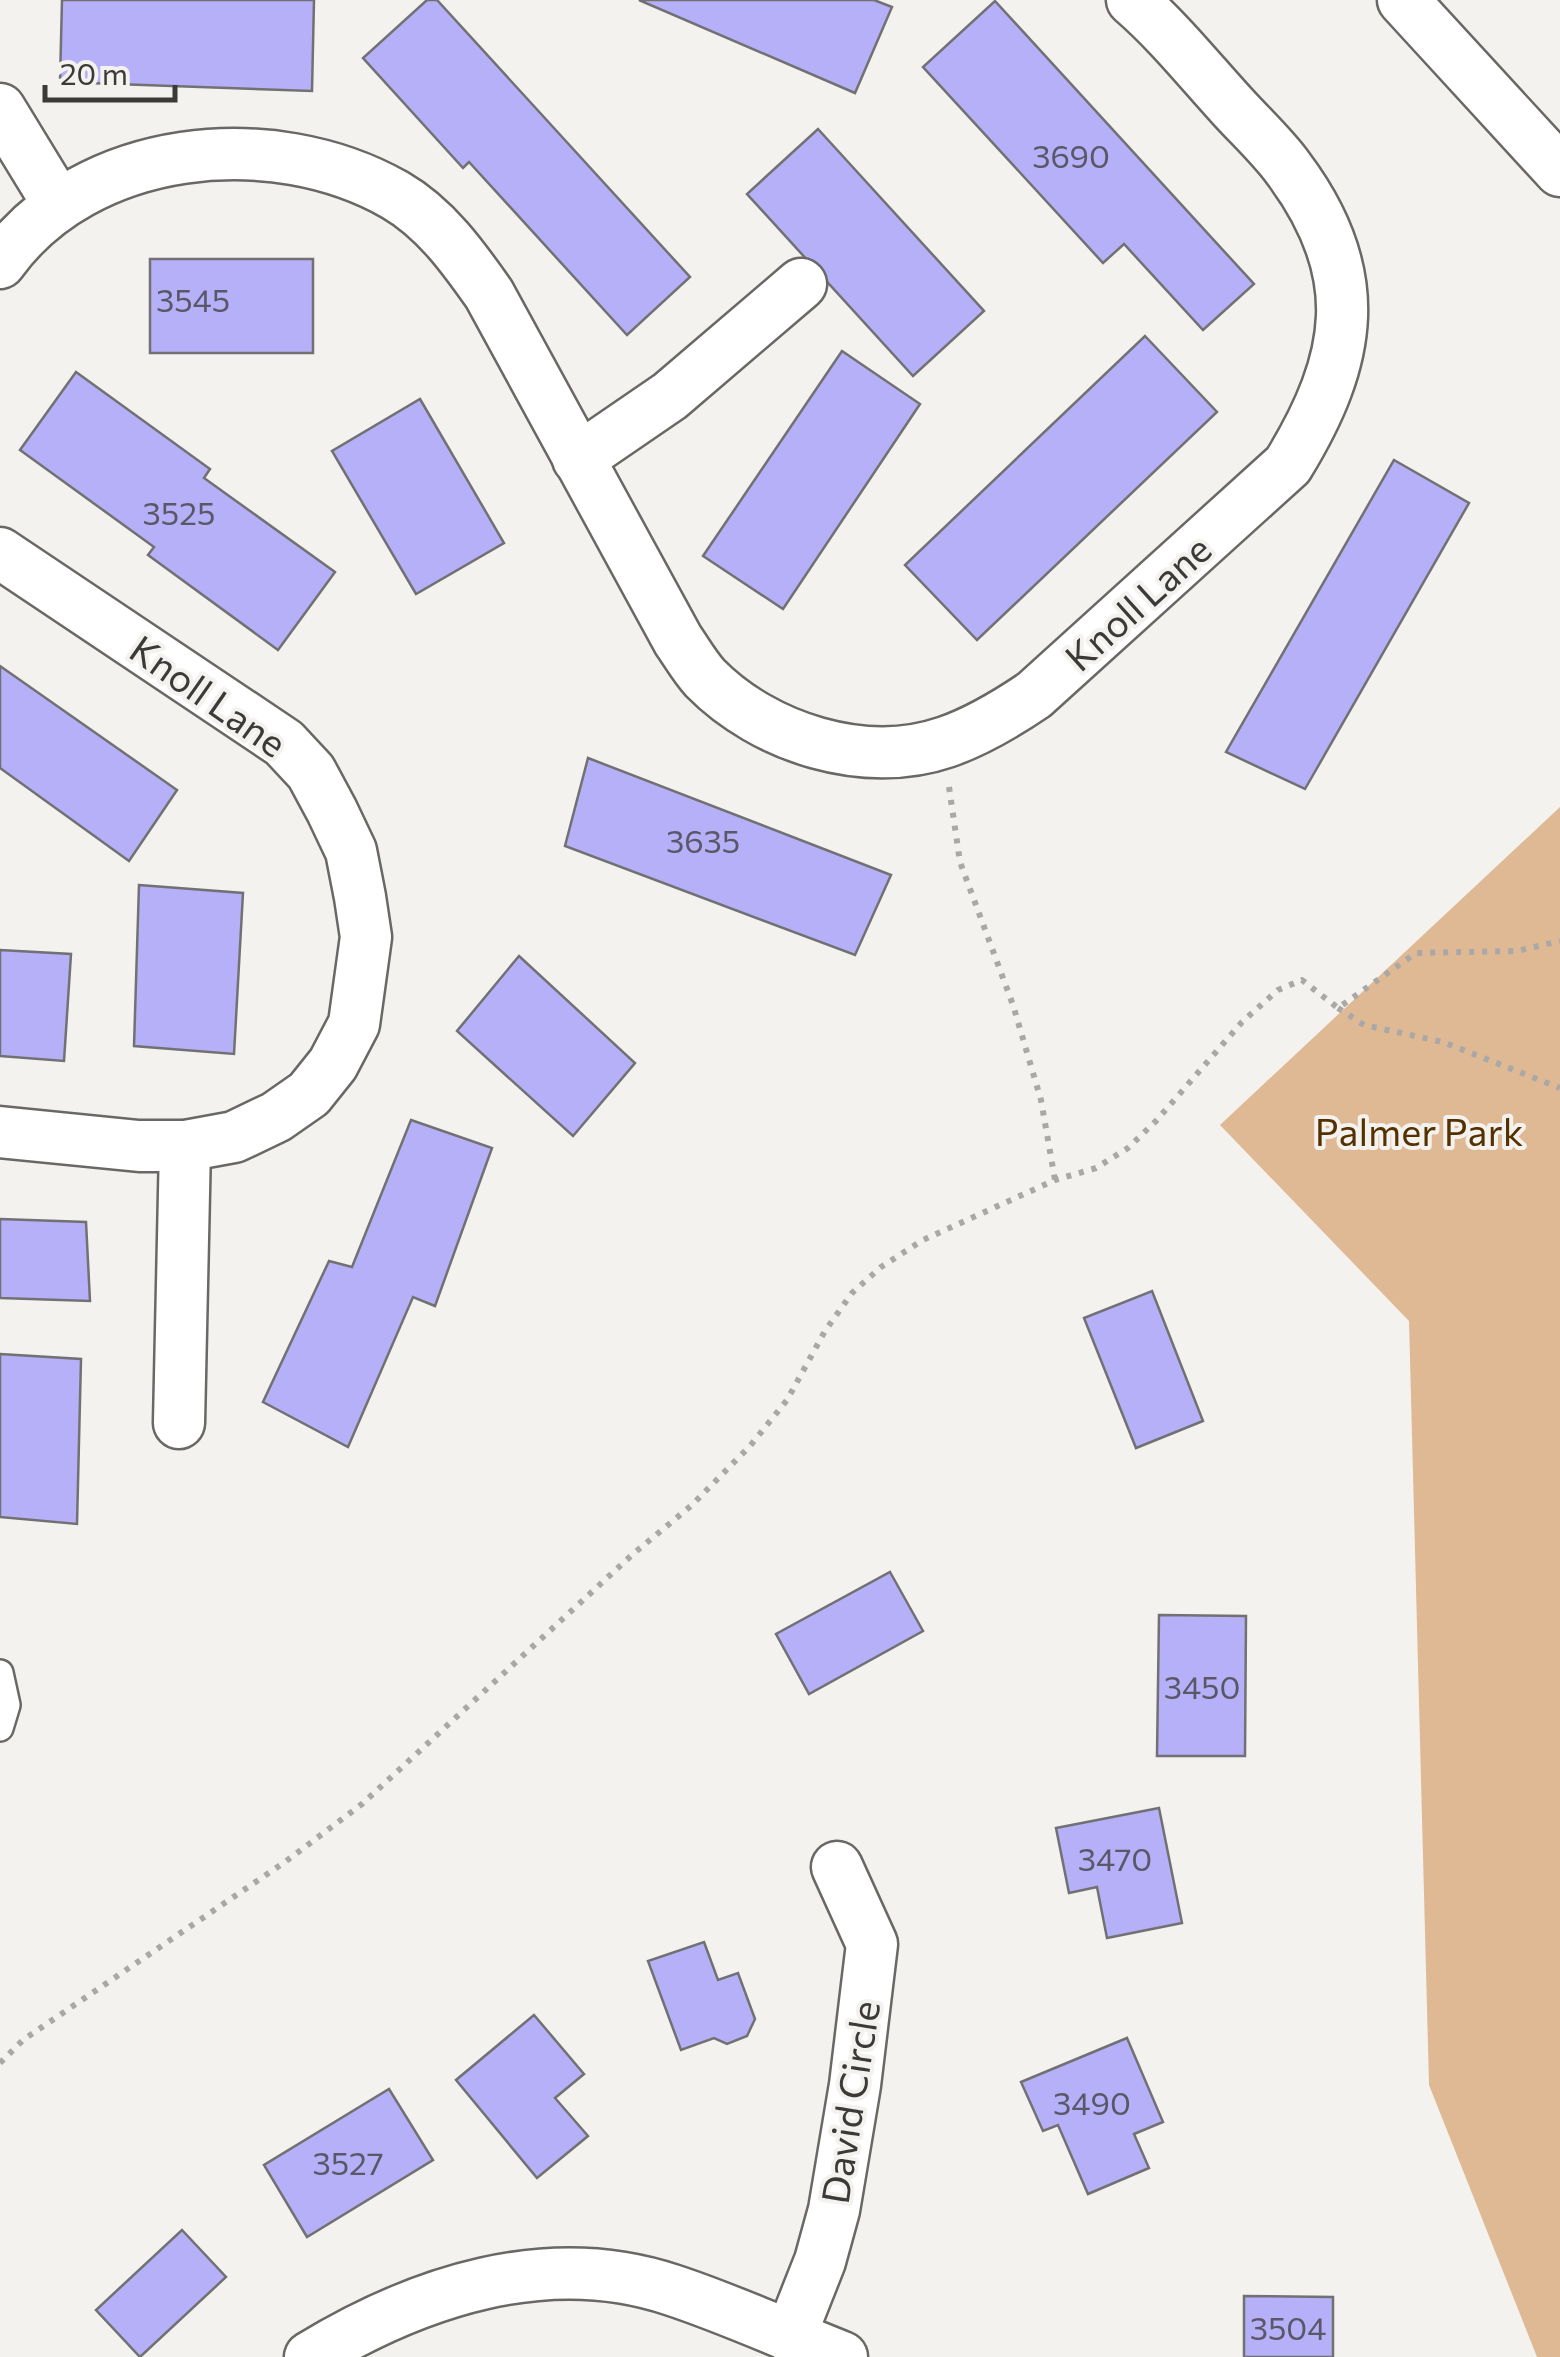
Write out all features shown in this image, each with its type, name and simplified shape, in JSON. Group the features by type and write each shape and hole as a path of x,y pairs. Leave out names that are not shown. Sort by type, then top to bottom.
{"street":[{"name":"Knoll Lane","path":"0,262 16,240 58,204 104,181 154,163 251,153 304,161 360,178 398,196 452,244 480,281 678,640 703,676 735,704 772,726 814,742 853,749 896,750 943,743 994,721 1034,695 1288,465 1316,420 1332,376 1342,333 1344,292 1331,246 1310,203 1288,168 1132,0"},
{"path":"1402,0 1560,172"},
{"path":"0,109 58,204"},
{"path":"578,459 670,396 801,284"},
{"name":"Knoll Lane","path":"0,553 284,743 311,772 351,851 366,937 354,1024 333,1064 309,1094 276,1117 234,1137 185,1146 139,1146 0,1132"},
{"path":"178,1423 185,1146"},
{"name":"David Circle","path":"790,2336 820,2262 834,2210 855,2085 872,1944 837,1867"},
{"path":"310,2357 356,2329 460,2288 510,2277 560,2274 669,2289 842,2357"}],"lane":[{"path":"0,1673 6,1705 0,1728"}],"path":[{"path":"943,743 960,862 1013,1005 1041,1100 1055,1180"},
{"path":"1338,1008 1416,953 1517,951 1560,941"},
{"path":"0,2063 24,2040 286,1862 362,1804 632,1554 692,1505 750,1446 787,1400 825,1331 852,1293 881,1267 922,1240 1055,1180 1096,1168 1128,1148 1242,1022 1278,990 1302,980 1364,1025 1444,1042 1560,1088"}],"green space":[{"name":"Palmer Park","path":"1560,807 1560,2357 1537,2357 1429,2085 1409,1321 1220,1125"}],"building":[{"path":"62,0 314,0 312,91 60,82"},
{"path":"427,0 437,0 690,277 627,335 469,162 463,168 363,58"},
{"path":"639,0 874,0 892,7 855,93"},
{"path":"995,1 1254,284 1203,330 1124,244 1103,263 923,67"},
{"path":"818,129 984,311 913,376 747,194"},
{"path":"150,259 313,259 313,353 150,353"},
{"path":"1145,336 1217,412 977,640 905,565"},
{"path":"842,351 920,404 783,609 703,556"},
{"path":"76,372 210,469 204,478 335,572 278,650 148,555 154,547 20,450"},
{"path":"420,399 504,543 416,594 332,451"},
{"path":"1394,460 1469,503 1305,789 1226,752"},
{"path":"0,666 177,790 129,861 0,768"},
{"path":"588,758 891,875 855,955 565,846"},
{"path":"139,885 243,893 234,1054 134,1046"},
{"path":"0,950 71,954 64,1061 0,1056"},
{"path":"519,956 635,1063 573,1136 457,1031"},
{"path":"411,1120 492,1148 435,1306 413,1297 348,1447 263,1402 329,1261 352,1267"},
{"path":"0,1219 86,1222 90,1301 0,1298"},
{"path":"1152,1291 1203,1421 1136,1448 1084,1318"},
{"path":"0,1354 81,1359 77,1524 0,1517"},
{"path":"890,1572 923,1631 809,1694 776,1634"},
{"path":"1159,1615 1246,1616 1245,1756 1157,1756"},
{"path":"1159,1808 1182,1923 1107,1938 1097,1887 1069,1893 1056,1828"},
{"path":"704,1942 718,1980 738,1973 755,2019 747,2036 727,2044 714,2038 681,2050 648,1961"},
{"path":"534,2015 584,2074 555,2098 588,2136 537,2178 456,2080"},
{"path":"1127,2038 1163,2122 1134,2134 1149,2168 1088,2194 1058,2125 1043,2131 1021,2082"},
{"path":"389,2089 433,2160 307,2237 264,2165"},
{"path":"182,2230 226,2277 140,2357 96,2310"},
{"path":"1244,2296 1333,2297 1333,2357 1244,2357"}]}
